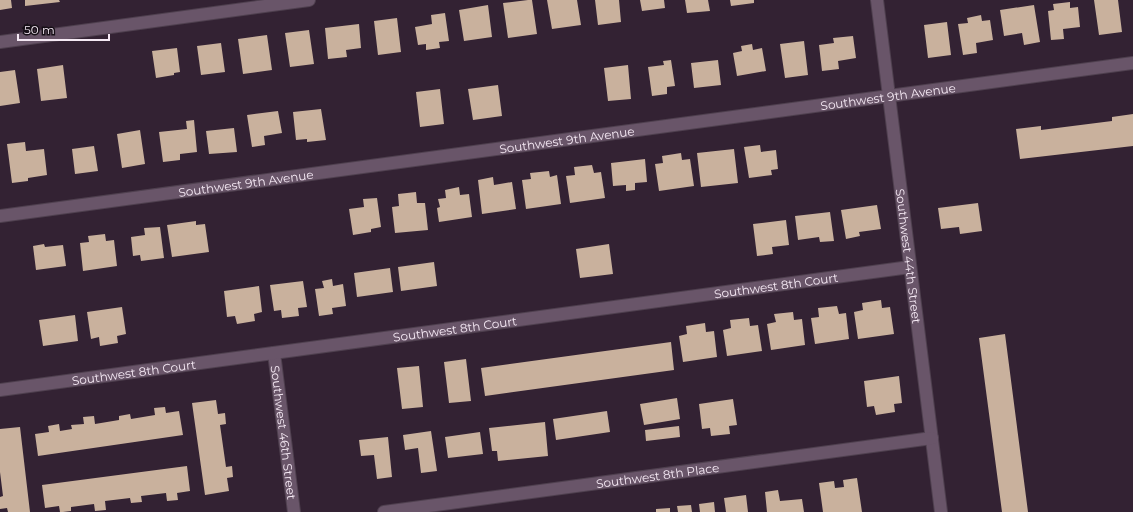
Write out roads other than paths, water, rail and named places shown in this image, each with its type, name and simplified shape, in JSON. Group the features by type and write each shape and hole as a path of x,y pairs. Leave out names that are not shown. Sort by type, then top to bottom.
{"street":[{"path":"0,42 309,0"},
{"name":"Southwest 44th Street","path":"877,0 941,512"},
{"name":"Southwest 9th Avenue","path":"0,216 1133,63"},
{"name":"Southwest 8th Court","path":"0,390 910,267"},
{"name":"Southwest 46th Street","path":"274,353 294,512"},
{"name":"Southwest 8th Place","path":"384,512 932,438"}]}
